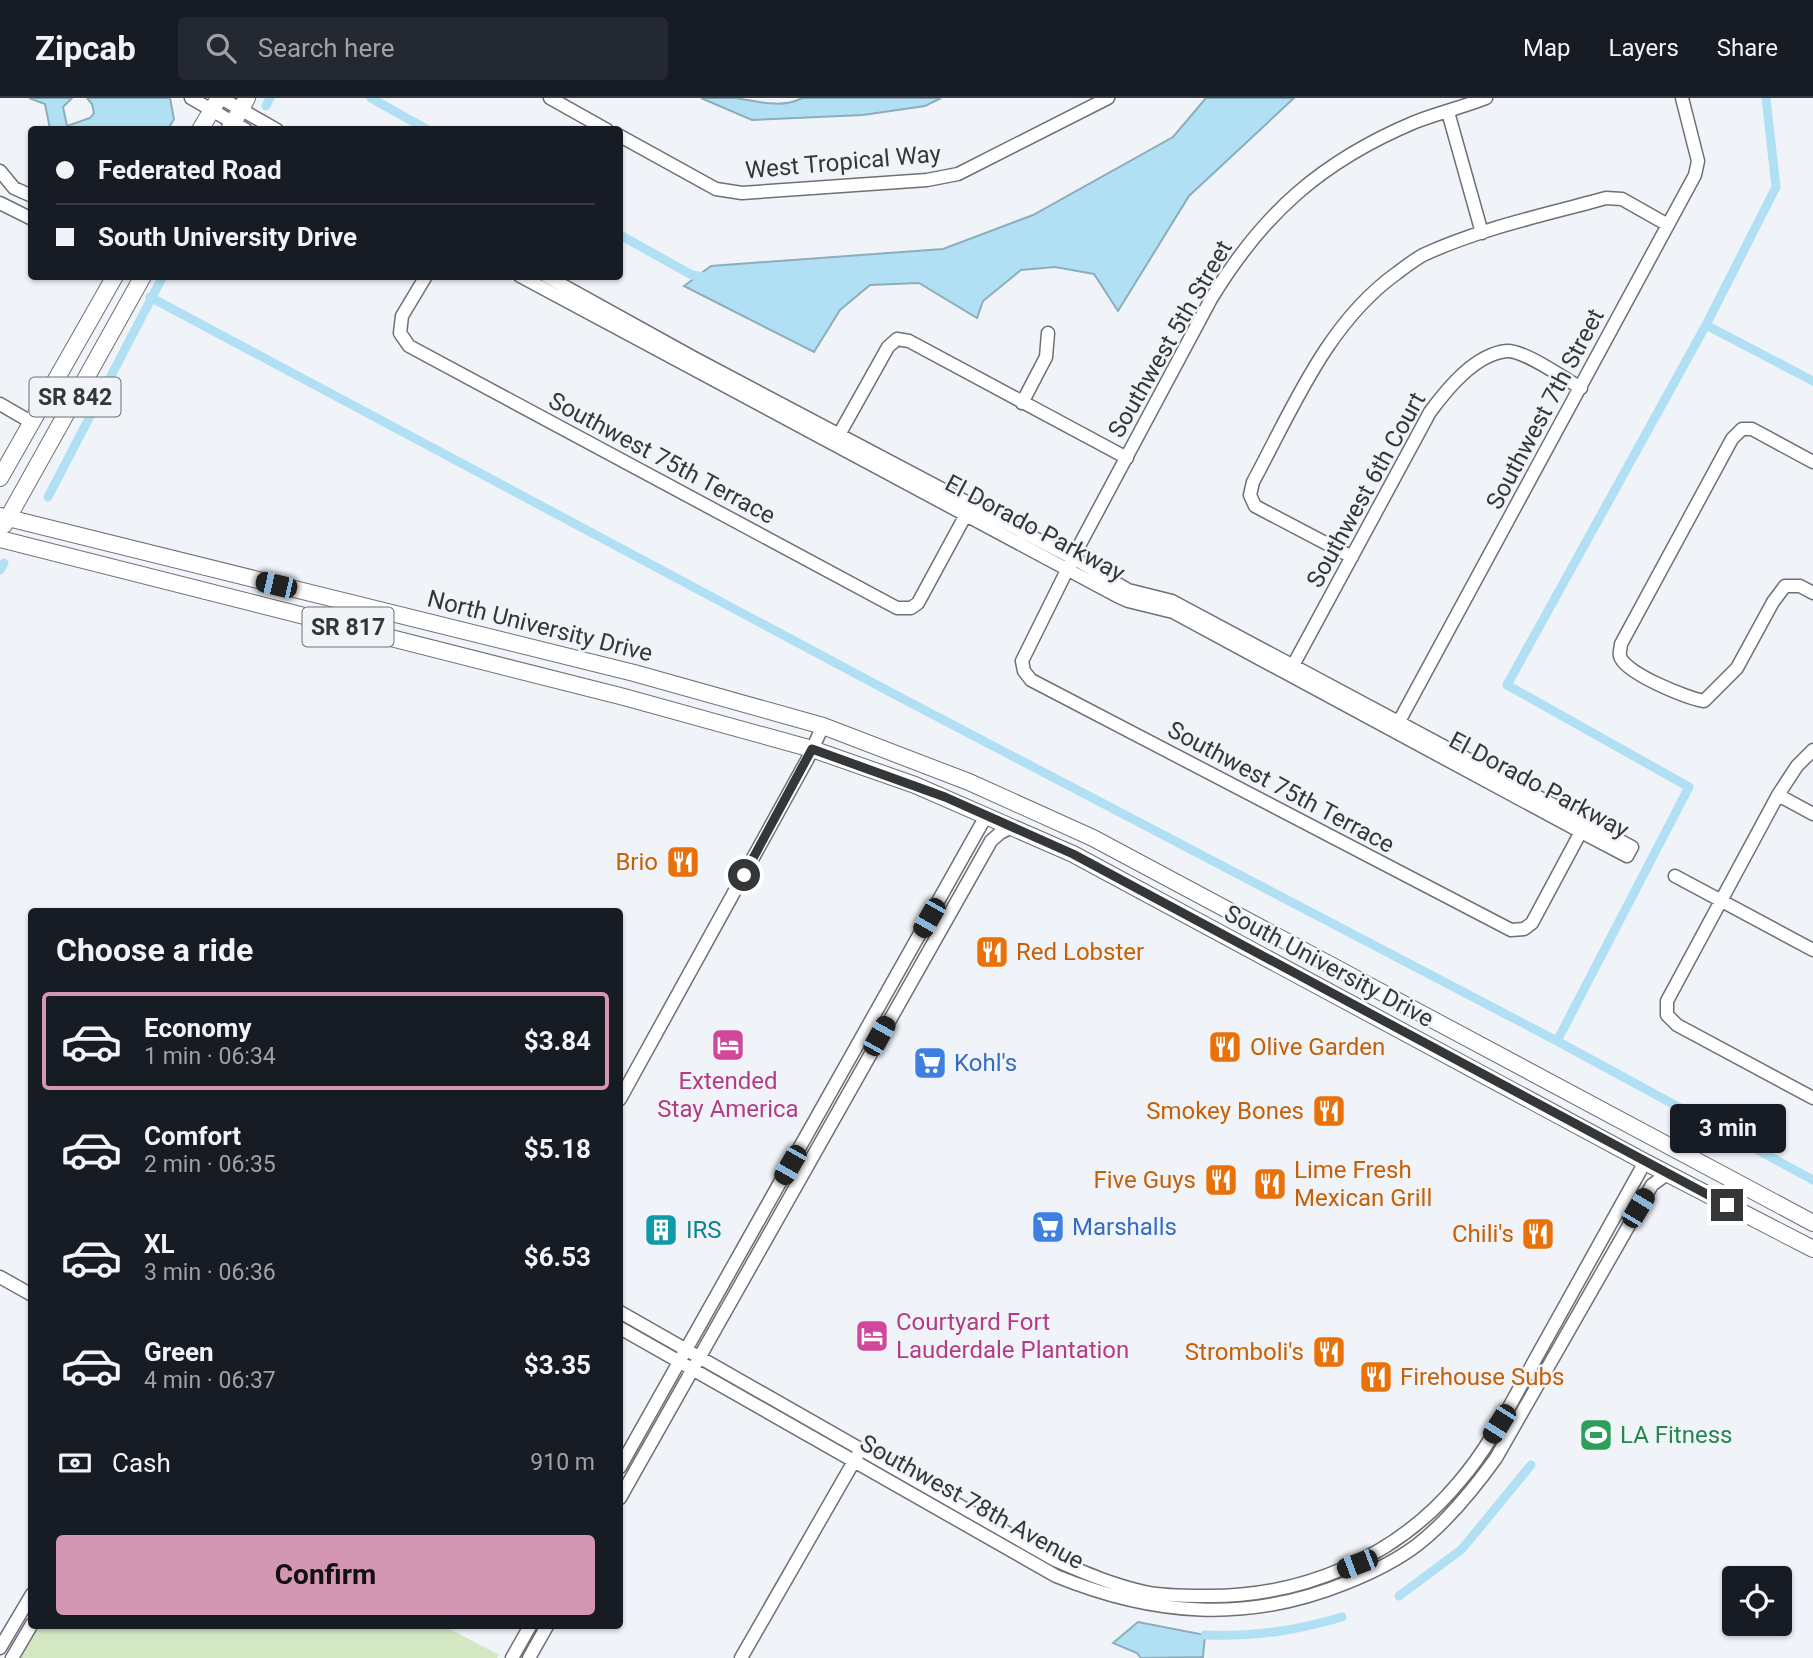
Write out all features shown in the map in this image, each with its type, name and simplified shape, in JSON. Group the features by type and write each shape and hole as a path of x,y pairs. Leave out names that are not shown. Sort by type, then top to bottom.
{"main road":[{"path":"202,126 217,102"},
{"name":"SR 842","path":"0,478 113,280"},
{"name":"SR 842","path":"0,534 4,518 141,280"},
{"name":"North University Drive","path":"4,518 634,673 823,726"},
{"name":"North University Drive","path":"0,539 490,663 812,749"},
{"path":"214,594 229,589 318,610 345,601"},
{"path":"490,663 504,655 519,653 674,691 691,689"},
{"name":"South University Drive","path":"823,726 969,782 1103,843 1813,1223"},
{"name":"South University Drive","path":"812,749 915,785 1073,854 1667,1174 1813,1249"},
{"path":"986,816 1026,807"},
{"path":"1645,1162 1658,1156 1683,1153"}],"street":[{"path":"191,98 217,102 239,118 265,126"},
{"path":"550,98 600,126"},
{"name":"West Tropical Way","path":"623,138 716,189 742,193 927,180 958,174 1108,98"},
{"name":"Southwest 5th Street","path":"1024,671 1022,660 1070,564 1233,262 1264,224 1301,189 1340,160 1417,121 1486,98"},
{"name":"Southwest 7th Street","path":"1396,726 1695,175 1698,161 1682,98"},
{"path":"1448,112 1482,233"},
{"path":"0,171 15,188 28,194"},
{"path":"1352,557 1255,506 1250,495 1253,482 1325,351 1346,320 1379,286 1420,256 1482,233 1606,198 1622,199 1668,225"},
{"path":"0,202 27,217"},
{"name":"Southwest 75th Terrace","path":"423,280 402,316 400,333 409,346 897,608 911,608 923,595 968,510"},
{"name":"El Dorado Parkway","path":"528,280 836,439 1070,564 1128,590 1172,601 1291,670 1630,852"},
{"name":"El Dorado Parkway","path":"553,280 836,439"},
{"path":"1022,403 1046,357 1048,333"},
{"path":"836,439 888,347 897,339 909,341 1127,458"},
{"name":"Southwest 6th Court","path":"1291,670 1430,412 1466,371 1507,351 1521,355 1581,388"},
{"path":"0,404 31,422"},
{"path":"1813,462 1752,429 1742,429 1731,439 1621,644 1620,657 1628,667 1688,698 1704,701 1737,668 1773,601 1785,586 1800,586 1813,593"},
{"name":"Southwest 75th Terrace","path":"1024,671 1031,680 1511,930 1524,929 1532,922 1583,827"},
{"path":"623,1094 823,726"},
{"path":"1813,750 1797,766 1778,795 1667,1001 1667,1015 1676,1025 1813,1098"},
{"path":"1778,795 1813,814"},
{"path":"623,1462 986,816"},
{"path":"623,1492 991,841 1012,827"},
{"path":"1675,876 1813,950"},
{"name":"Southwest 78th Avenue","path":"623,1314 1055,1560 1112,1583 1170,1596 1226,1597 1273,1591 1317,1580 1357,1564 1407,1533 1443,1500 1475,1461 1499,1424 1645,1162"},
{"name":"Southwest 78th Avenue","path":"623,1330 1056,1576 1121,1599 1172,1609 1207,1611 1276,1605 1321,1593 1370,1573 1416,1545 1471,1492 1496,1458 1645,1196 1654,1182 1667,1174"},
{"path":"0,1278 28,1293"},
{"path":"741,1658 860,1450"},
{"path":"1011,1550 1040,1550"},
{"path":"1026,1558 1055,1560"},
{"path":"0,1648 28,1601"},
{"path":"12,1658 29,1629"},
{"path":"512,1658 528,1629"},
{"path":"529,1658 545,1629"}],"green space":[{"path":"30,1629 450,1629 499,1655 497,1658 12,1658"}],"water":[{"path":"29,98 72,98 63,107 67,126 49,126 45,104"},
{"path":"87,98 170,98 174,119 170,126 67,126 90,118 94,113"},
{"path":"701,98 735,98 778,104 802,98 941,98 925,106 863,115 752,120"},
{"path":"1206,98 1294,98 1189,196 1118,311 1094,274 1055,267 1021,270 983,301 977,318 919,283 870,285 840,310 814,352 684,286 711,266 943,249 1033,215 1173,137"},
{"path":"1138,1622 1205,1635 1203,1657 1141,1658 1137,1653 1113,1643"}],"waterway":[{"path":"266,106 270,98"},
{"path":"371,98 421,126"},
{"path":"1766,98 1776,187 1706,325 1813,381"},
{"path":"623,237 692,275 709,278"},
{"path":"48,497 161,280"},
{"path":"150,297 890,692 1557,1041 1813,1180"},
{"path":"1557,1041 1689,787 1507,685 1706,325"},
{"path":"0,570 4,563"},
{"path":"1399,1596 1462,1549 1531,1465"},
{"path":"1205,1635 1274,1632 1342,1617"}],"place":[{"name":"Brio","path":"683,862"},
{"name":"Red Lobster","path":"992,952"},
{"name":"Extended Stay America","path":"728,1045"},
{"name":"Olive Garden","path":"1225,1047"},
{"name":"Kohl's","path":"930,1063"},
{"name":"Smokey Bones","path":"1329,1111"},
{"name":"Five Guys","path":"1221,1180"},
{"name":"Lime Fresh Mexican Grill","path":"1270,1184"},
{"name":"Marshalls","path":"1048,1227"},
{"name":"IRS","path":"661,1230"},
{"name":"Chili's","path":"1538,1234"},
{"name":"Courtyard Fort Lauderdale Plantation","path":"872,1336"},
{"name":"Stromboli's","path":"1329,1352"},
{"name":"Firehouse Subs","path":"1376,1377"},
{"name":"LA Fitness","path":"1596,1435"}],"route":[{"path":"744,875 812,749 835,756 945,797 1073,854 1727,1205"}]}
